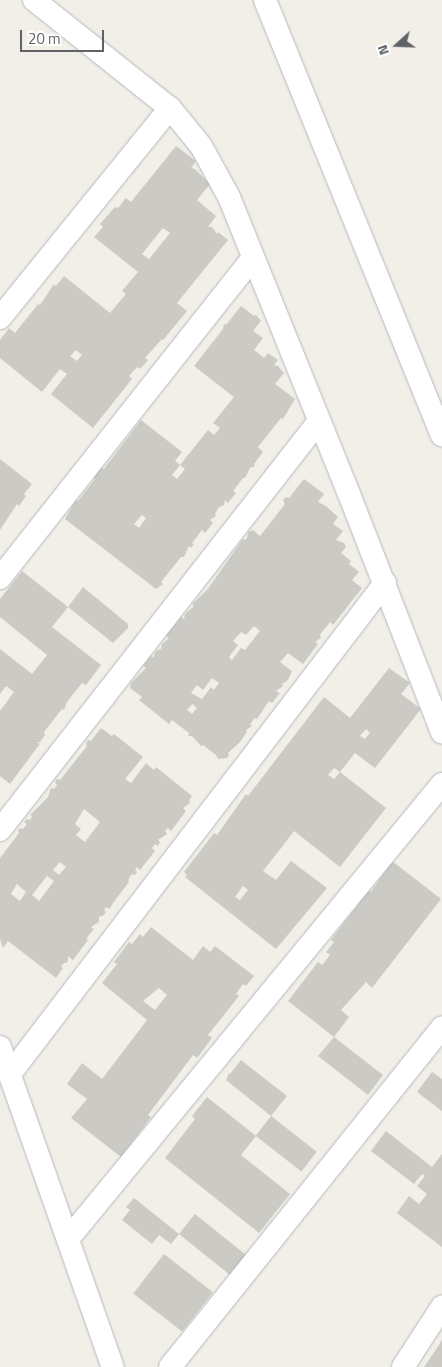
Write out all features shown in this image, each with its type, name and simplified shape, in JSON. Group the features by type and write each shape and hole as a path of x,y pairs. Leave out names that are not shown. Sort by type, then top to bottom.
{"street":[{"path":"34,0 170,108 202,146 229,196 385,583 442,732"},
{"path":"265,0 442,435"},
{"path":"0,318 170,108"},
{"path":"0,578 253,258"},
{"path":"0,830 319,420"},
{"path":"10,1074 385,583"},
{"path":"68,1239 442,784"},
{"path":"170,1367 442,1028"},
{"path":"0,1046 113,1367"},
{"path":"403,1367 442,1307"}],"building":[{"path":"176,146 196,161 191,168 195,169 210,184 197,200 216,216 208,227 212,227 217,234 218,232 228,240 177,303 187,311 145,358 148,360 140,369 137,367 129,376 132,379 93,428 51,394 67,374 60,369 42,392 0,358 0,340 9,328 15,333 38,304 40,305 54,284 56,286 64,276 110,313 126,294 122,291 138,272 94,237 103,227 100,224 115,207 118,208 126,198 131,202","holes":["163,228 170,233 149,259 142,254","76,350 82,355 77,361 70,356"]},
{"path":"241,306 254,316 256,315 261,321 253,331 263,338 254,350 264,358 268,353 278,360 274,365 278,366 284,373 275,384 295,399 283,419 281,418 258,447 263,452 254,464 255,466 250,468 245,478 233,491 236,493 228,503 225,500 224,505 219,507 215,514 216,516 210,520 213,523 205,533 202,530 192,543 194,544 191,548 189,546 184,557 181,557 161,582 163,584 156,589 65,519 76,500 78,501 95,479 92,476 100,467 104,469 141,420 182,452 175,461 180,465 208,430 214,435 220,428 213,423 234,397 194,366 223,329 224,324 226,325","holes":["180,465 185,469 177,479 172,475","142,515 146,518 139,528 134,524"]},
{"path":"0,459 32,484 24,494 26,496 19,506 17,504 0,530"},
{"path":"304,479 324,494 318,502 326,506 338,517 333,524 343,531 336,540 344,543 346,547 341,553 351,561 349,564 359,572 352,580 362,588 333,625 330,622 322,632 321,638 315,642 318,644 303,664 288,653 280,662 292,671 288,680 276,691 280,693 272,703 269,701 257,719 255,718 250,724 252,726 246,730 247,732 240,742 228,753 227,758 218,759 216,755 203,745 201,746 192,736 188,736 189,733 172,720 169,724 139,700 142,697 130,688 131,683 146,668 143,666 151,656 153,658 156,651 161,649 162,644 169,638 166,636 181,617 184,619 185,614 194,606 192,604 207,590 243,539 247,538 248,532 253,530 260,536 285,504 283,500 286,497 289,498","holes":["254,626 260,631 245,650 241,648 232,660 229,657 238,645 233,641 241,632 246,635","212,678 219,683 214,690 211,687 202,699 191,693 197,685 203,690","192,704 197,708 192,714 187,710"]},
{"path":"22,571 68,607 52,627 101,665 86,685 82,683 67,702 64,710 62,709 44,732 45,735 40,742 37,742 40,744 10,784 0,776 0,711 14,692 6,686 0,694 0,649 32,674 47,655 0,617 0,599"},
{"path":"83,587 128,624 128,628 113,643 68,607"},
{"path":"389,668 410,683 401,694 421,709 375,768 355,753 340,772 386,808 340,867 294,831 263,871 276,880 291,861 327,888 276,949 185,877 187,875 184,872 214,833 217,835 246,794 248,796 324,697 350,718","holes":["366,729 370,733 365,739 360,736","334,768 340,772 334,779 328,775","243,886 248,890 240,900 235,897"]},
{"path":"101,728 112,736 114,734 143,757 125,779 131,783 146,763 154,770 156,767 192,796 189,801 190,803 183,808 186,811 171,831 168,828 165,831 167,834 158,840 160,842 158,846 155,844 152,848 155,851 140,870 137,867 135,875 132,874 128,880 129,882 109,909 106,907 104,915 99,917 99,922 91,927 94,929 86,939 88,940 73,960 68,956 68,961 61,967 63,968 56,978 8,941 3,948 0,939 0,858 19,833 20,828 23,829 27,824 24,822 27,819 30,820 32,816 30,815 48,797 51,788 54,789 57,785 55,782 57,779 60,780 87,746 88,740 91,741","holes":["84,809 100,822 85,842 76,835 81,829 75,824","60,862 66,867 59,875 53,870","47,876 54,881 39,901 32,895","17,884 26,892 20,901 11,894"]},
{"path":"392,861 441,899 372,988 366,982 341,1010 349,1017 334,1037 288,1001 318,962 322,965 330,955 326,952 334,942 331,940 369,890 371,892"},
{"path":"151,927 193,960 203,946 210,952 215,946 254,976 246,986 243,984 236,994 239,996 208,1035 212,1038 197,1058 193,1055 148,1115 151,1117 121,1157 71,1118 87,1099 67,1084 82,1063 102,1079 147,1020 102,983 117,964 114,962 129,942 132,944 140,934 143,937","holes":["159,988 167,995 155,1010 143,1001"]},
{"path":"334,1037 383,1075 368,1095 318,1056"},
{"path":"241,1060 287,1096 271,1116 226,1080 229,1073"},
{"path":"432,1072 442,1079 442,1111 417,1092"},
{"path":"207,1097 256,1136 241,1155 290,1194 259,1233 165,1158 195,1119 192,1116"},
{"path":"271,1116 317,1152 301,1171 256,1136"},
{"path":"386,1131 432,1167 442,1154 442,1247 397,1213 409,1196 419,1204 427,1194 417,1186 425,1176 422,1174 414,1184 371,1151"},
{"path":"134,1198 179,1234 171,1244 159,1235 152,1244 122,1220 130,1210 126,1207"},
{"path":"195,1214 246,1255 230,1275 179,1234"},
{"path":"164,1254 213,1292 182,1332 133,1293"},
{"path":"442,1339 442,1367 424,1367 439,1345"}]}
